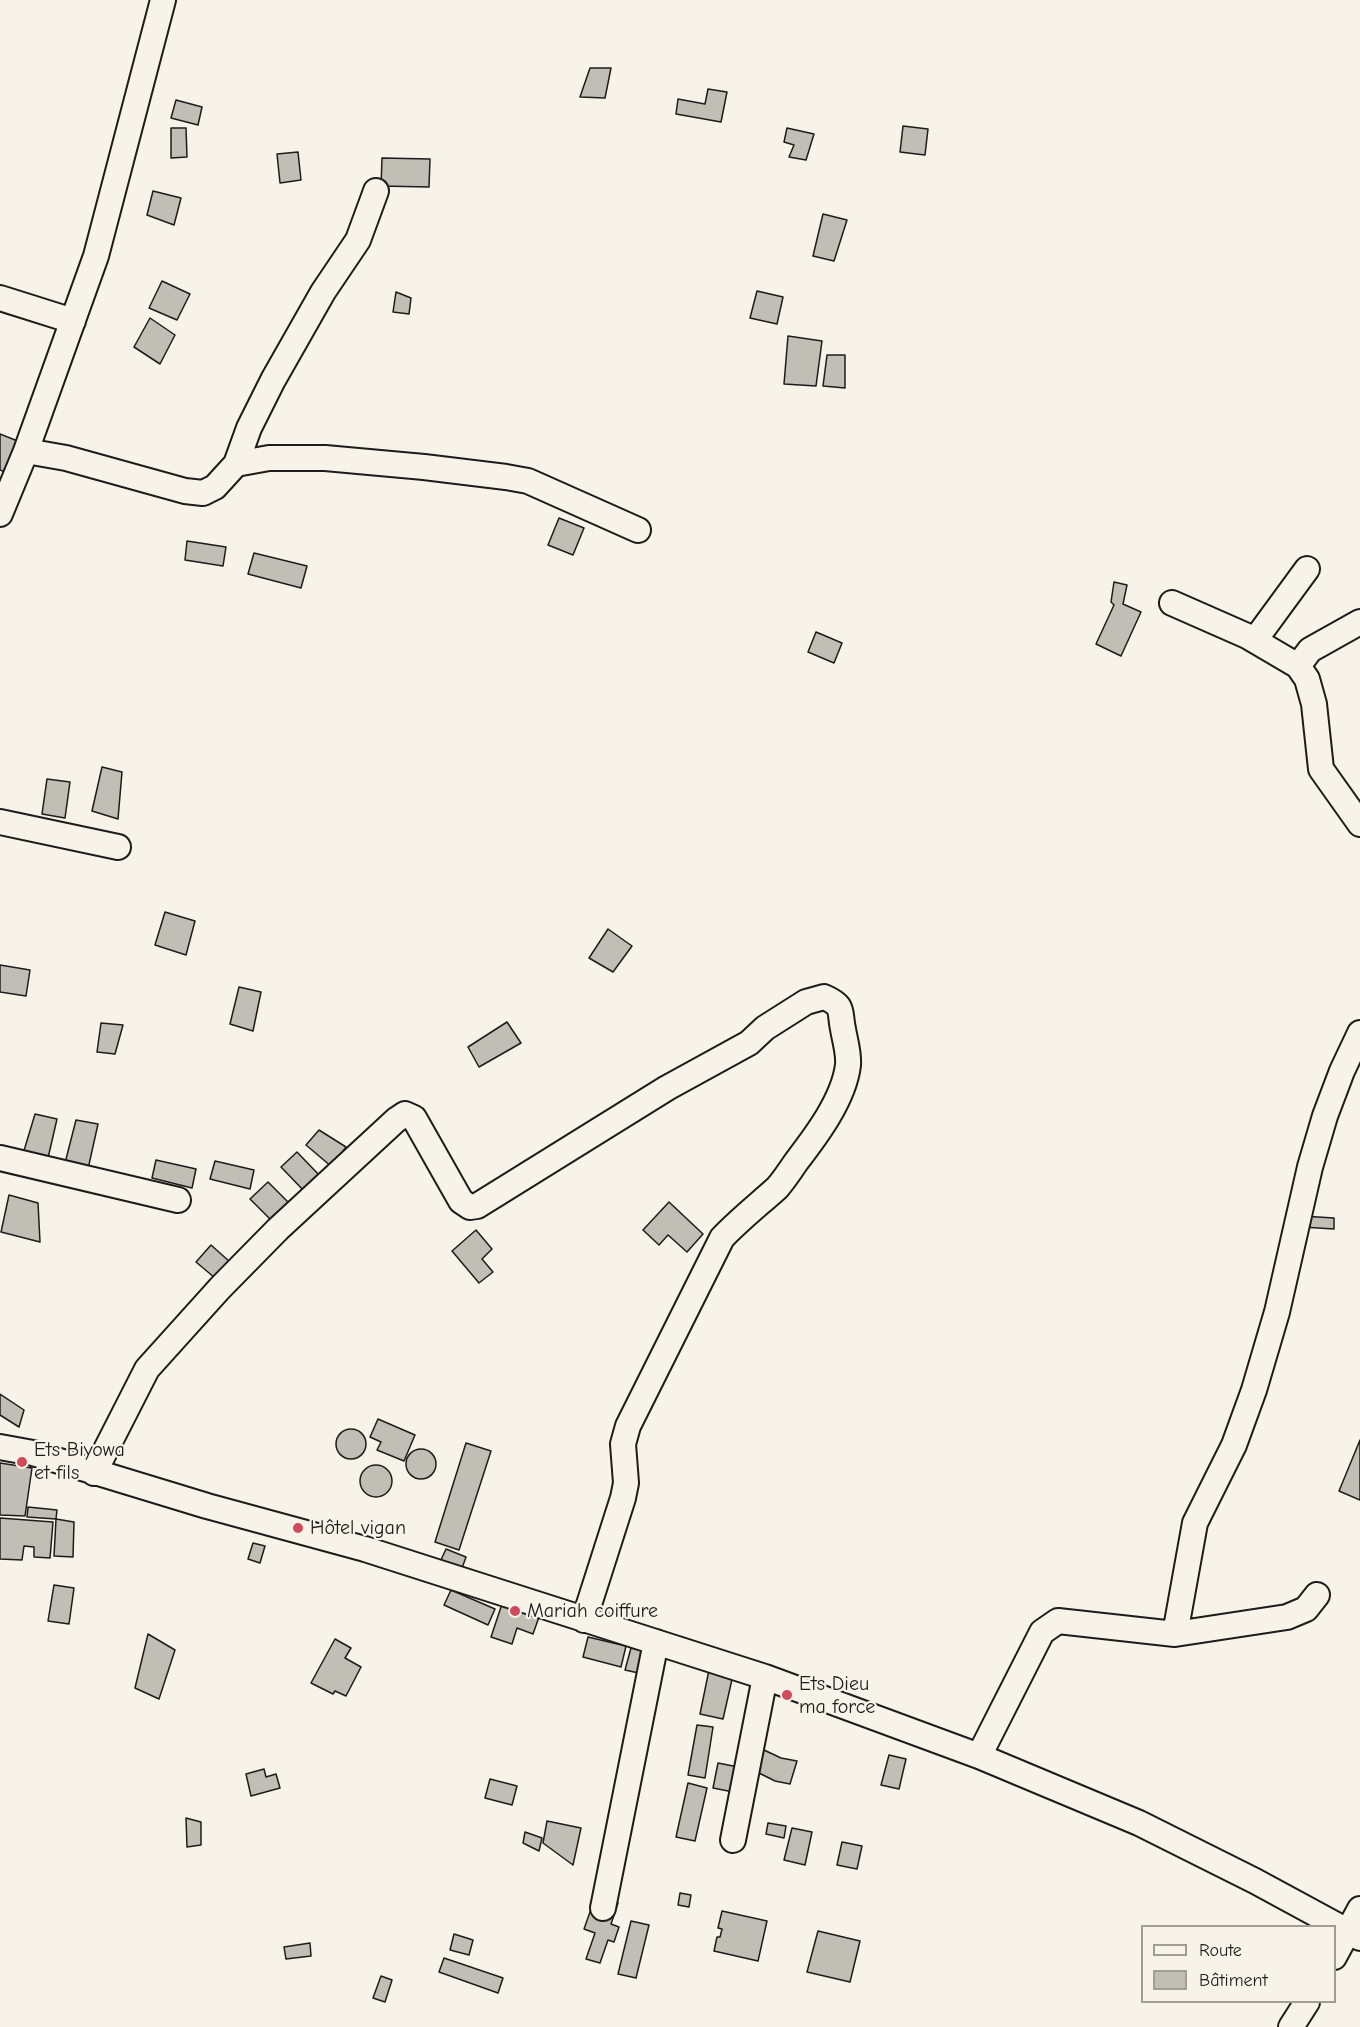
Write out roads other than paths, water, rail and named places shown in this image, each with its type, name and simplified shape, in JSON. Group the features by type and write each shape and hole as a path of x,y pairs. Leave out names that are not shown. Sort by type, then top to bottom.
{"street":[{"path":"0,514 26,451 96,256 163,0"},
{"path":"26,451 66,458 185,491 203,494 215,487 236,464 249,428 273,380 323,292 358,240 376,191"},
{"path":"0,298 73,321"},
{"path":"236,464 269,458 325,458 506,477 550,490 638,530"},
{"path":"1255,640 1307,569"},
{"path":"1172,603 1255,640 1298,666 1306,679 1314,704 1321,769 1360,824"},
{"path":"1298,666 1310,650 1360,622"},
{"path":"0,822 118,847"},
{"path":"94,1473 147,1368 278,1229 405,1114 414,1118 461,1201 470,1207 477,1206 667,1088 749,1043 765,1028 806,1002 825,997 836,1002 842,1012 848,1066 842,1088 823,1127 778,1186 722,1238 628,1426 623,1444 626,1483 623,1498 584,1620"},
{"path":"1175,1634 1195,1523 1234,1444 1254,1390 1325,1116 1342,1071 1360,1034"},
{"path":"0,1158 178,1200"},
{"path":"0,1447 33,1454 365,1549 765,1677 979,1756 1139,1823 1354,1934"},
{"path":"979,1756 1042,1632 1058,1621 1175,1634 1287,1617 1306,1609 1317,1595"},
{"path":"603,1908 656,1642"},
{"path":"733,1840 765,1677"},
{"path":"1336,1956 1354,1934 1360,1909"},
{"path":"1291,2027 1306,2003"}],"place":[{"name":"Ets Biyowa et fils","path":"22,1462"},
{"name":"Hôtel vigan","path":"298,1528"},
{"name":"Mariah coiffure","path":"515,1611"},
{"name":"Ets Dieu ma force","path":"787,1695"}]}
